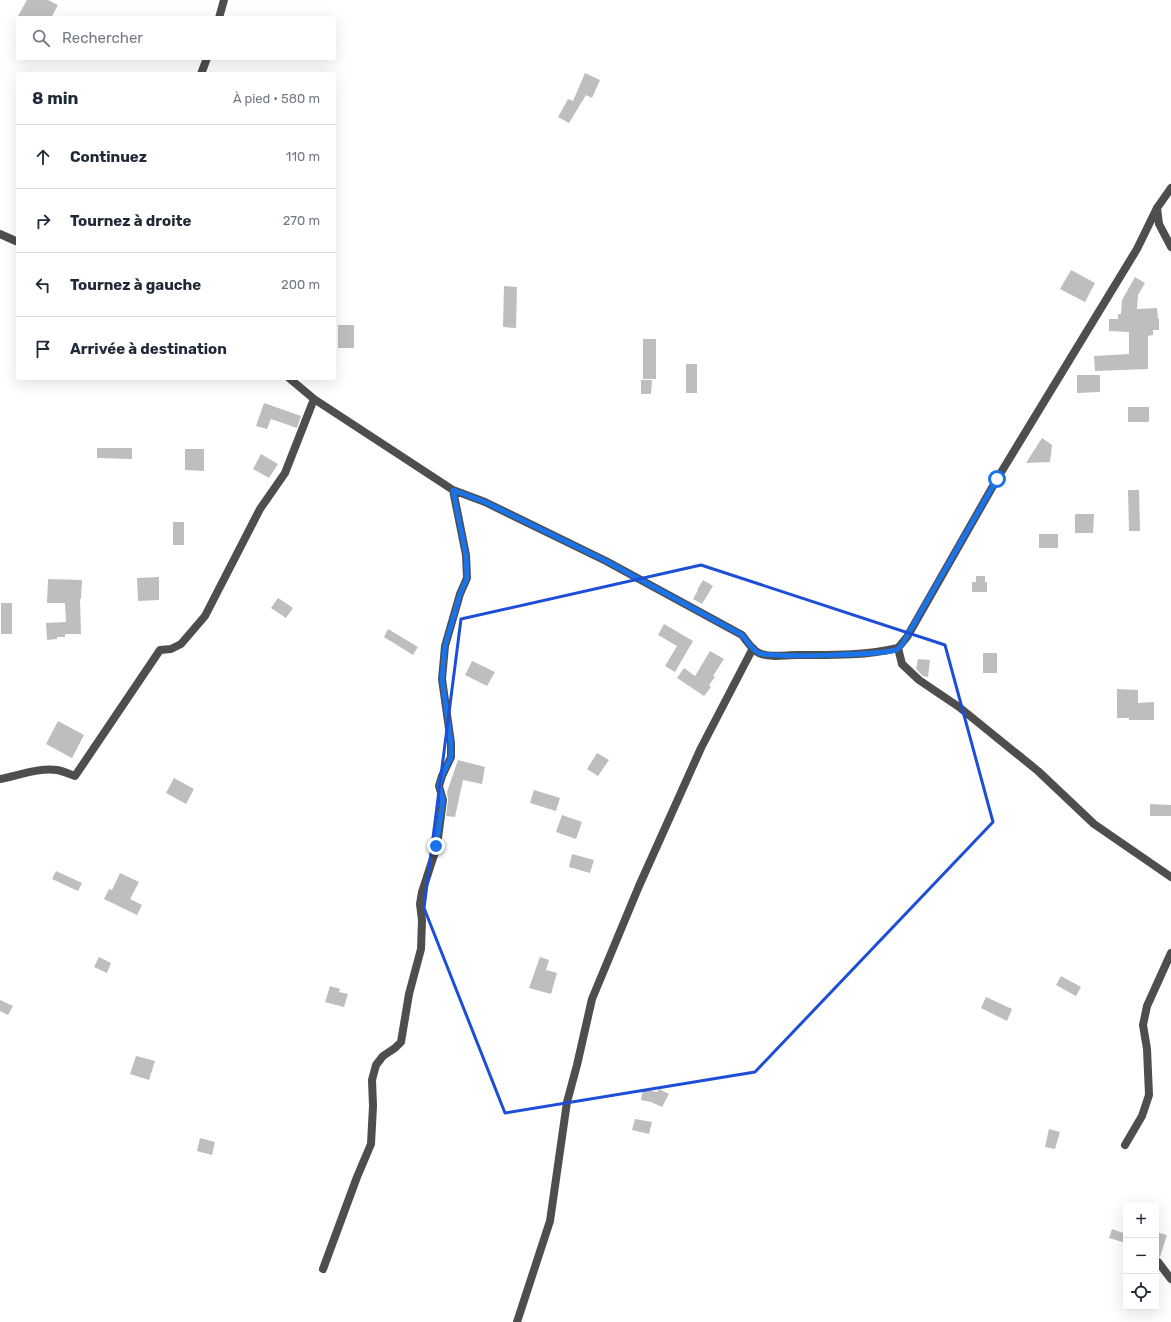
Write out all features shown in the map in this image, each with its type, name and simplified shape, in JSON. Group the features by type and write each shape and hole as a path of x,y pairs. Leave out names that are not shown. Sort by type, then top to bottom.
{"street":[{"path":"220,16 224,0"},
{"path":"202,72 205,60"},
{"path":"291,380 314,399 453,490 485,502 606,561 742,635 759,653 772,656 841,655 882,652 898,648 907,636 997,479 1137,250 1157,208 1171,188"},
{"path":"1157,208 1160,224 1171,247"},
{"path":"0,234 16,241"},
{"path":"0,779 47,769 57,770 75,776 160,650 171,649 181,644 205,616 260,509 285,473 314,399"},
{"path":"323,1269 357,1177 371,1144 372,1080 376,1065 382,1056 396,1048 401,1042 409,994 421,949 422,920 420,904 422,892 436,846 443,800 439,786 451,757 451,743 442,679 445,646 460,594 467,578 466,555 453,490"},
{"path":"517,1322 550,1221 567,1102 592,999 639,886 701,748 753,648"},
{"path":"898,648 902,664 919,680 959,707 1038,771 1094,824 1171,877"},
{"path":"1125,1145 1142,1116 1149,1095 1143,1025 1146,1006 1171,953"},
{"path":"1159,1263 1171,1279"}],"highlighted area":[{"path":"701,565 945,645 993,822 755,1072 505,1113 424,908 461,619"}],"building":[{"path":"27,0 48,0 58,5 52,16 18,16"},
{"path":"585,73 600,80 592,98 586,95 569,123 558,117 568,99 573,101"},
{"path":"1071,270 1095,283 1085,302 1060,289"},
{"path":"1135,277 1145,283 1138,295 1137,309 1157,308 1159,319 1159,330 1153,330 1153,335 1148,336 1148,369 1095,371 1094,356 1129,354 1129,332 1109,331 1109,319 1118,319 1118,314 1121,314 1122,300"},
{"path":"504,286 517,287 516,328 503,327"},
{"path":"338,325 354,325 354,348 338,348"},
{"path":"643,339 656,339 656,379 643,379"},
{"path":"686,364 697,364 697,393 686,393"},
{"path":"1077,375 1100,375 1100,392 1077,393"},
{"path":"641,380 652,380 651,394 641,394"},
{"path":"264,403 301,416 297,428 271,419 267,429 256,426"},
{"path":"1128,407 1149,407 1149,422 1128,422"},
{"path":"1042,438 1052,445 1050,462 1026,463"},
{"path":"97,448 132,448 132,459 97,458"},
{"path":"185,449 204,449 204,471 185,470"},
{"path":"261,454 278,464 269,478 253,469"},
{"path":"1128,490 1139,490 1140,531 1129,531"},
{"path":"1075,514 1094,514 1093,533 1075,533"},
{"path":"173,522 184,522 184,545 173,545"},
{"path":"1039,534 1058,534 1058,548 1039,548"},
{"path":"976,576 985,576 985,582 987,582 987,592 972,592 972,582 976,582"},
{"path":"159,577 159,600 138,601 137,578"},
{"path":"48,579 82,580 80,599 81,634 65,634 65,637 57,637 57,639 47,640 46,623 66,622 65,603 47,603"},
{"path":"703,580 713,586 702,604 693,599"},
{"path":"278,598 293,608 286,618 271,608"},
{"path":"1,603 12,603 12,634 1,634"},
{"path":"664,624 693,641 675,672 665,666 677,646 658,635"},
{"path":"388,629 418,647 413,655 384,637"},
{"path":"710,651 724,659 713,676 715,677 709,685 711,687 704,696 677,678 684,668 695,676"},
{"path":"983,653 997,653 997,673 983,673"},
{"path":"918,659 930,660 928,677 923,676 916,669"},
{"path":"472,661 495,672 487,686 465,675"},
{"path":"1117,689 1138,690 1138,703 1154,702 1154,720 1129,720 1129,718 1117,718"},
{"path":"58,721 84,735 72,758 46,744"},
{"path":"597,753 609,760 598,776 587,769"},
{"path":"458,760 485,767 482,784 463,780 455,817 446,816 448,800 447,792"},
{"path":"174,778 194,789 186,804 166,793"},
{"path":"534,790 560,798 556,811 530,803"},
{"path":"1150,804 1171,805 1171,816 1150,816"},
{"path":"562,815 582,822 576,839 556,832"},
{"path":"572,854 594,860 590,873 569,867"},
{"path":"56,871 82,883 78,891 52,879"},
{"path":"120,873 139,882 130,899 142,905 137,915 104,899 109,889 112,890"},
{"path":"99,957 111,963 107,973 94,967"},
{"path":"540,957 549,960 546,970 557,973 551,994 529,988"},
{"path":"1061,976 1081,987 1076,996 1056,985"},
{"path":"330,986 340,989 339,992 348,994 344,1007 325,1002"},
{"path":"986,997 1012,1009 1007,1021 981,1008"},
{"path":"0,1000 13,1006 8,1015 0,1011"},
{"path":"136,1056 155,1061 149,1080 130,1074"},
{"path":"643,1089 657,1092 659,1089 669,1094 662,1107 651,1102 641,1100"},
{"path":"635,1119 652,1122 649,1134 632,1130"},
{"path":"1049,1129 1060,1132 1055,1149 1045,1147"},
{"path":"200,1138 215,1142 212,1155 197,1151"},
{"path":"1112,1229 1123,1233 1123,1242 1109,1238"},
{"path":"1159,1233 1167,1235 1159,1257"}],"route":[{"path":"436,846 443,800 439,786 451,757 451,743 442,679 445,646 460,594 467,578 466,555 453,490 485,502 606,561 704,613 742,635 759,653 772,656 841,655 882,652 898,648 911,630 997,479"}]}
